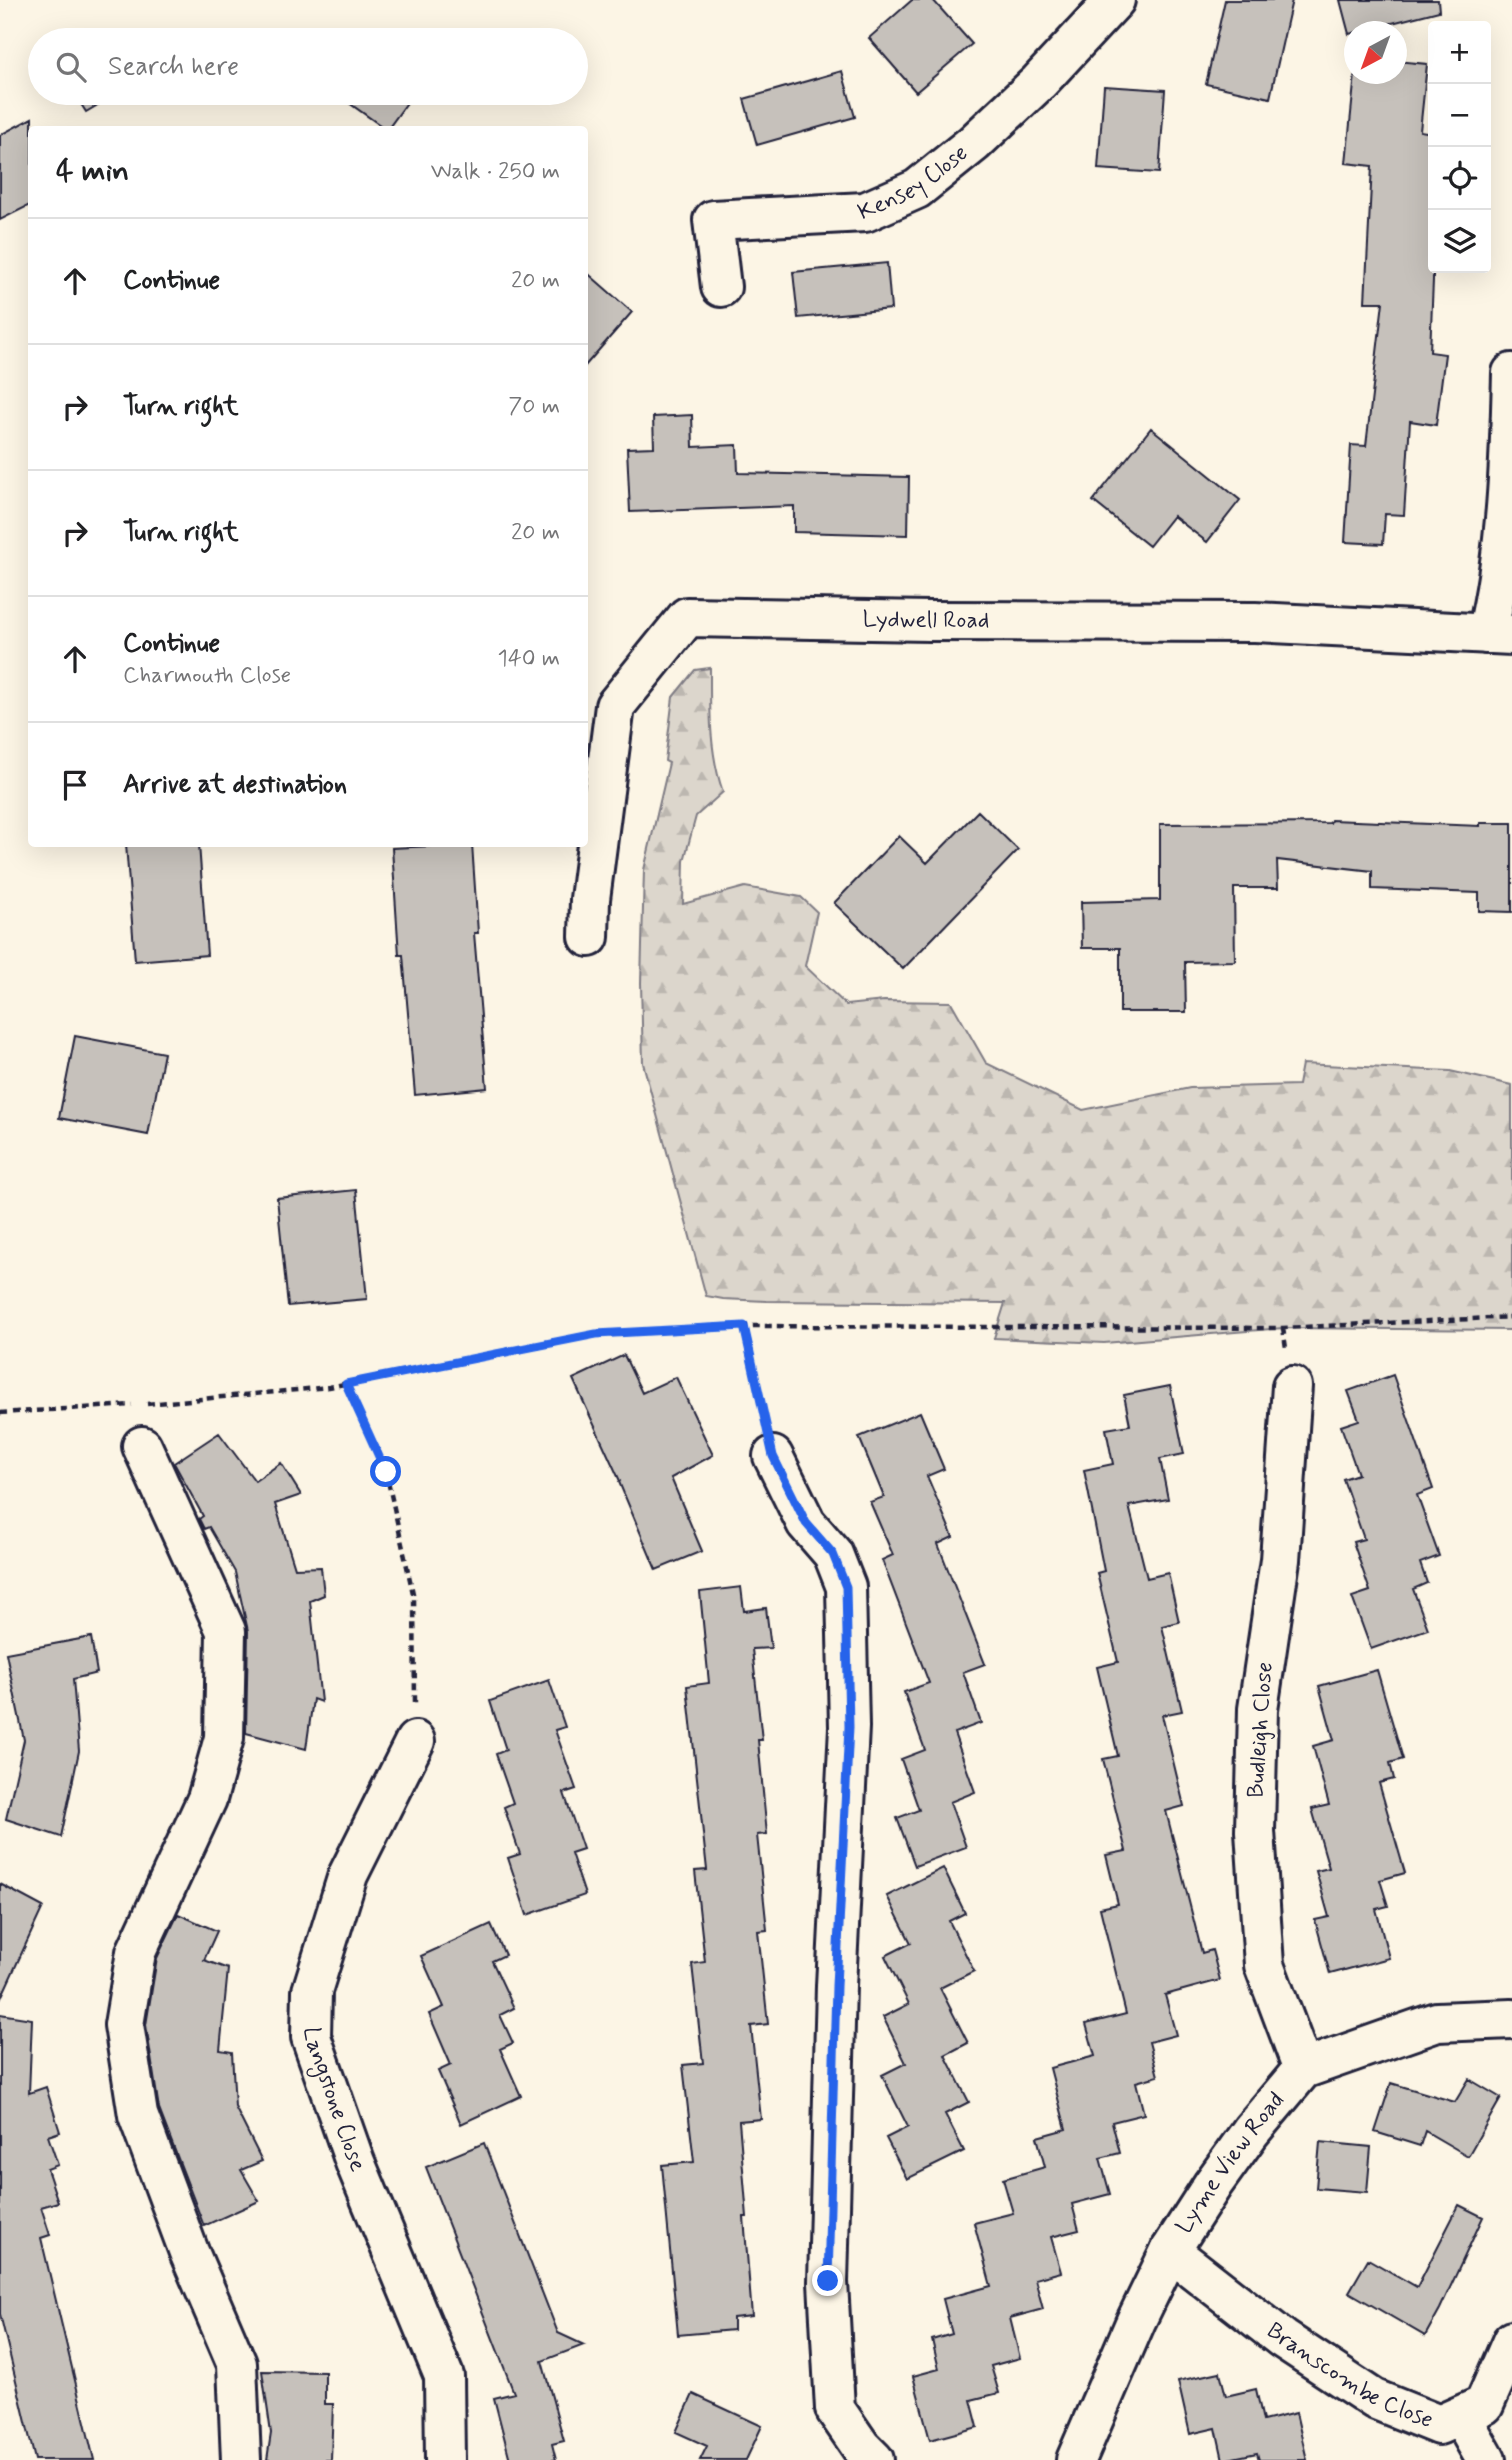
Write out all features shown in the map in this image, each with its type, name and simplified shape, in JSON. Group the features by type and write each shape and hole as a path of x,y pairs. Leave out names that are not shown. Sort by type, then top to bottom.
{"street":[{"name":"Kensey Close","path":"721,287 713,220 865,212 917,189 974,143 1039,82 1115,0"},
{"path":"1499,635 1511,442 1512,373"},
{"name":"Lydwell Road","path":"589,937 590,899 615,706 687,617 1255,622 1499,635"},
{"name":"Budleigh Close","path":"1292,1386 1280,1560 1258,1709 1255,1831 1264,1965 1303,2069"},
{"path":"142,1446 226,1631 224,1738 206,1799 136,1952 124,2025 138,2115 189,2252 237,2364 241,2460"},
{"path":"773,1456 806,1523 833,1554 846,1587 849,1727 836,1986 828,2281 835,2409 861,2447 874,2460"},
{"name":"Langstone Close","path":"415,1741 348,1875 312,1991 311,2037 355,2162 444,2376 446,2460"},
{"path":"1303,2069 1437,2022 1512,2020"},
{"name":"Lyme View Road","path":"1076,2460 1170,2251 1251,2131 1303,2069"},
{"name":"Branscombe Close","path":"1170,2251 1283,2339 1374,2399 1439,2425 1485,2405 1512,2341"},
{"path":"1461,2416 1486,2460"}],"path":[{"path":"0,1413 166,1404 346,1384 596,1334 744,1326 1283,1328 1512,1317"},
{"path":"744,1326 773,1456"},
{"path":"346,1384 386,1472 414,1598 415,1741"}],"green space":[{"path":"710,668 713,746 723,792 696,816 684,861 683,904 745,887 801,897 817,912 805,966 846,1005 884,1001 951,1002 986,1063 1083,1110 1190,1088 1298,1085 1302,1064 1450,1071 1512,1085 1512,1330 1283,1328 1104,1343 994,1338 1005,1303 766,1301 706,1296 643,1063 641,983 644,870 669,763 665,761 673,697 695,670"}],"building":[{"path":"912,0 933,0 972,44 916,92 869,38"},
{"path":"1225,0 1292,0 1270,98 1206,84"},
{"path":"1340,0 1438,0 1439,11 1400,21 1346,21"},
{"path":"1407,62 1427,64 1420,131 1428,132 1428,273 1433,273 1430,352 1445,354 1436,425 1410,421 1404,515 1385,514 1383,544 1345,542 1351,445 1366,446 1383,302 1365,302 1372,166 1346,163 1354,84 1407,84"},
{"path":"842,71 855,117 757,145 744,99"},
{"path":"1104,86 1165,90 1159,173 1098,169"},
{"path":"82,105 98,105 86,112"},
{"path":"352,105 405,105 390,126 381,126"},
{"path":"32,118 32,126 28,126 28,206 0,220 0,135"},
{"path":"887,263 891,309 798,318 793,272"},
{"path":"588,274 632,312 588,362"},
{"path":"692,415 693,447 737,445 738,473 909,477 908,535 794,532 794,506 630,512 627,448 654,447 653,417"},
{"path":"1151,428 1240,500 1207,542 1173,516 1149,546 1093,501"},
{"path":"978,811 1018,850 903,969 834,903 899,836 927,863"},
{"path":"1331,820 1480,826 1480,823 1512,823 1512,912 1479,911 1479,893 1372,889 1372,871 1277,860 1278,888 1234,888 1235,961 1185,962 1186,1012 1120,1012 1120,948 1082,948 1081,902 1160,900 1160,824 1330,823"},
{"path":"126,847 199,847 207,955 135,961"},
{"path":"472,847 478,933 474,933 487,1088 415,1095 403,955 399,955 392,848"},
{"path":"75,1036 164,1053 148,1135 59,1118"},
{"path":"356,1190 367,1299 288,1306 277,1198"},
{"path":"624,1355 642,1393 676,1377 713,1455 671,1478 702,1551 656,1570 620,1481 573,1379"},
{"path":"1393,1375 1433,1489 1417,1495 1439,1556 1420,1563 1427,1583 1413,1589 1428,1629 1371,1649 1352,1597 1370,1591 1353,1542 1364,1539 1343,1479 1358,1474 1341,1426 1359,1420 1348,1391"},
{"path":"1170,1386 1184,1454 1160,1459 1168,1499 1129,1506 1147,1578 1168,1573 1179,1622 1162,1626 1182,1711 1162,1715 1184,1806 1166,1811 1202,1953 1212,1950 1220,1980 1165,1995 1176,2035 1149,2042 1158,2076 1136,2082 1144,2114 1112,2122 1120,2153 1100,2158 1110,2194 1072,2204 1079,2230 1051,2237 1061,2272 1035,2279 1043,2309 1010,2318 1020,2358 991,2366 999,2393 971,2400 978,2427 930,2440 913,2376 939,2369 932,2340 952,2334 943,2299 991,2286 974,2223 1013,2213 1003,2179 1045,2167 1037,2137 1066,2129 1050,2068 1095,2056 1086,2024 1126,2014 1100,1908 1118,1904 1106,1855 1126,1851 1103,1759 1118,1756 1097,1667 1118,1662 1097,1573 1104,1571 1084,1470 1113,1464 1106,1429 1130,1425 1124,1395"},
{"path":"920,1412 944,1469 927,1476 953,1537 938,1544 985,1664 963,1672 981,1723 954,1733 975,1792 950,1802 966,1847 915,1866 897,1818 919,1810 901,1759 925,1750 904,1692 929,1683 882,1560 893,1555 870,1502 884,1497 859,1437"},
{"path":"219,1433 255,1481 281,1463 301,1495 275,1504 295,1568 321,1567 324,1595 310,1601 321,1702 313,1699 306,1749 246,1733 248,1631 235,1572 209,1527 204,1529 199,1519 203,1516 174,1463"},
{"path":"741,1587 744,1611 766,1608 771,1648 752,1649 762,1740 758,1740 767,1834 757,1835 767,1930 758,1931 768,2024 751,2026 761,2119 739,2121 752,2316 733,2318 733,2330 678,2335 662,2165 694,2162 683,2065 703,2063 692,1964 705,1962 695,1871 707,1870 687,1686 709,1683 700,1592"},
{"path":"91,1637 97,1673 73,1679 79,1751 61,1837 6,1819 24,1740 6,1653"},
{"path":"1377,1670 1403,1759 1390,1763 1394,1779 1379,1783 1405,1873 1380,1880 1388,1906 1376,1909 1389,1958 1330,1974 1315,1920 1329,1917 1316,1871 1329,1868 1312,1809 1329,1805 1313,1746 1334,1740 1319,1686"},
{"path":"549,1680 565,1727 555,1730 576,1789 564,1793 583,1849 571,1853 585,1895 527,1915 508,1858 520,1854 504,1807 513,1803 496,1754 506,1750 490,1701"},
{"path":"943,1868 965,1913 949,1921 974,1971 940,1988 968,2043 945,2055 969,2102 945,2114 964,2151 907,2179 886,2138 908,2127 882,2075 906,2063 883,2017 909,2004 885,1956 911,1943 887,1896"},
{"path":"0,1884 43,1907 0,2000"},
{"path":"178,1914 217,1931 204,1960 228,1969 220,2050 232,2052 235,2107 262,2161 241,2170 259,2201 204,2226 159,2109 146,2025 157,1958"},
{"path":"491,1924 505,1955 492,1961 514,2008 500,2015 513,2043 500,2049 521,2096 461,2124 438,2071 451,2065 429,2014 444,2007 421,1956"},
{"path":"0,2014 32,2019 29,2093 46,2087 60,2132 48,2136 58,2165 47,2169 58,2202 41,2207 50,2235 41,2238 94,2460 35,2460 0,2314"},
{"path":"1469,2079 1501,2098 1468,2156 1425,2131 1420,2146 1375,2132 1391,2083 1455,2102"},
{"path":"1320,2142 1371,2147 1367,2192 1316,2188"},
{"path":"484,2143 558,2333 584,2345 542,2361 564,2441 552,2444 556,2460 510,2460 494,2398 514,2393 426,2167"},
{"path":"1459,2205 1483,2217 1425,2336 1349,2292 1368,2259 1417,2287"},
{"path":"262,2371 325,2372 325,2404 333,2404 331,2460 267,2460 271,2433"},
{"path":"1220,2372 1226,2396 1256,2389 1263,2421 1296,2413 1307,2460 1259,2460 1257,2453 1223,2460 1216,2428 1190,2434 1178,2381"},
{"path":"693,2394 762,2426 746,2460 700,2460 707,2446 676,2432"}],"route":[{"path":"386,1472 346,1384 596,1334 744,1326 773,1456 806,1523 833,1554 846,1587 849,1727 836,1986 828,2281"}]}
